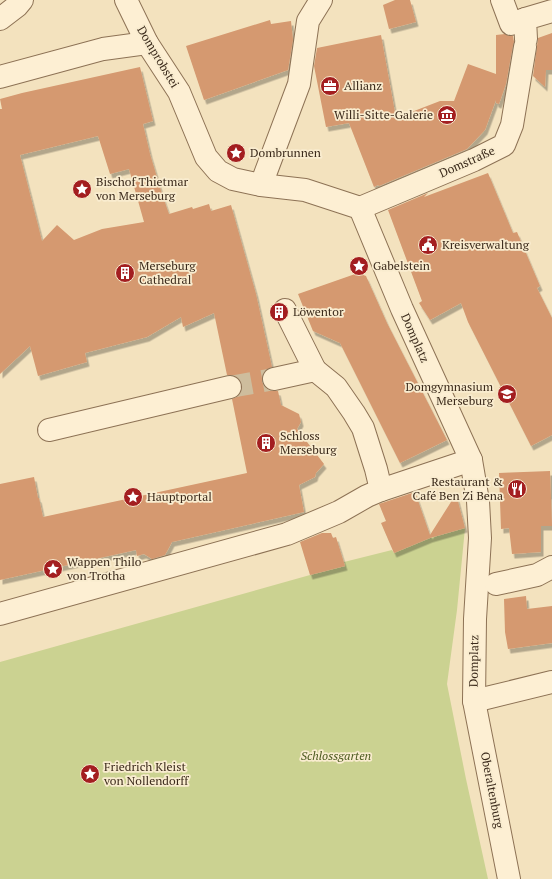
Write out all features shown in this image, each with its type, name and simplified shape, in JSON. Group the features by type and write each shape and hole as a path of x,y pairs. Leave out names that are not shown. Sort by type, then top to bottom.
{"street":[{"path":"0,19 18,6 22,0"},
{"name":"Domprobstei","path":"126,0 147,43 179,92 206,157 218,171 233,179 261,185"},
{"path":"321,0 308,21 298,84 261,185 305,190 360,208"},
{"path":"502,0 511,24 525,35 552,11"},
{"name":"Domstraße","path":"360,208 474,160 504,145 512,125 525,35"},
{"path":"0,77 103,49 147,43"},
{"name":"Domplatz","path":"360,208 402,309 471,460 478,501 480,538 475,619 474,701"},
{"path":"285,310 315,370 336,387 363,428 381,490"},
{"path":"274,378 315,370"},
{"path":"49,430 230,387"},
{"path":"0,614 287,534 339,512 381,490 471,460"},
{"path":"496,584 537,575 552,567"},
{"path":"474,701 552,682"},
{"name":"Oberaltenburg","path":"474,701 510,879"}],"green space":[{"name":"Schlossgarten","path":"465,528 457,610 447,684 488,879 0,879 0,662 345,566 344,562 392,550 394,553 430,538"}],"building":[{"path":"395,0 410,0 416,22 389,29 383,5"},
{"path":"270,20 271,24 291,21 293,40 288,70 204,100 186,46"},
{"path":"552,33 552,70 546,70 545,87 533,76 538,38"},
{"path":"505,34 513,36 514,42 506,84 499,104 496,103 496,100 485,130 467,149 374,187 349,123 326,127 314,66 317,48 381,35 396,118 440,101 454,101 468,64 496,74 496,35"},
{"path":"140,67 153,121 143,124 150,154 169,214 192,207 193,209 209,204 211,211 231,205 256,294 272,367 265,370 262,376 262,382 270,391 278,391 281,405 299,414 301,422 297,429 324,464 316,473 315,477 299,485 304,512 172,542 165,555 152,559 144,554 137,556 136,550 0,580 0,484 34,477 43,517 247,473 232,399 239,396 242,391 242,384 239,378 233,375 227,375 214,313 183,327 181,317 147,337 85,353 87,362 38,376 30,346 0,374 0,109 2,109 0,99","holes":["98,136 110,174 129,169 144,222 102,229 74,240 57,225 42,241 20,155"]},
{"path":"488,173 513,233 517,232 540,286 537,288 552,318 552,435 531,446 468,322 461,303 430,320 419,303 422,301 388,210 428,193 424,197"},
{"path":"358,273 366,276 387,323 447,440 400,463 340,343 313,331 298,294"},
{"path":"550,471 552,526 541,526 541,552 512,554 509,528 501,529 499,473"},
{"path":"415,492 430,535 456,494 465,528 430,538 394,553 381,523 386,521 379,504"},
{"path":"322,533 331,533 333,538 336,537 345,566 310,575 300,542"},
{"path":"526,596 527,609 552,606 552,643 508,649 505,632 504,599"}],"tunnel":[{"path":"230,387 274,379"}],"place":[{"name":"Allianz","path":"330,86"},
{"name":"Willi-Sitte-Galerie","path":"447,115"},
{"name":"Dombrunnen","path":"236,153"},
{"name":"Bischof Thietmar von Merseburg","path":"82,189"},
{"name":"Kreisverwaltung","path":"428,245"},
{"name":"Gabelstein","path":"359,266"},
{"name":"Merseburg Cathedral","path":"125,273"},
{"name":"Löwentor","path":"279,312"},
{"name":"Domgymnasium Merseburg","path":"507,394"},
{"name":"Schloss Merseburg","path":"266,443"},
{"name":"Restaurant & Café Ben Zi Bena","path":"517,489"},
{"name":"Hauptportal","path":"133,497"},
{"name":"Wappen Thilo von Trotha","path":"53,569"},
{"name":"Friedrich Kleist von Nollendorff","path":"90,774"}]}
